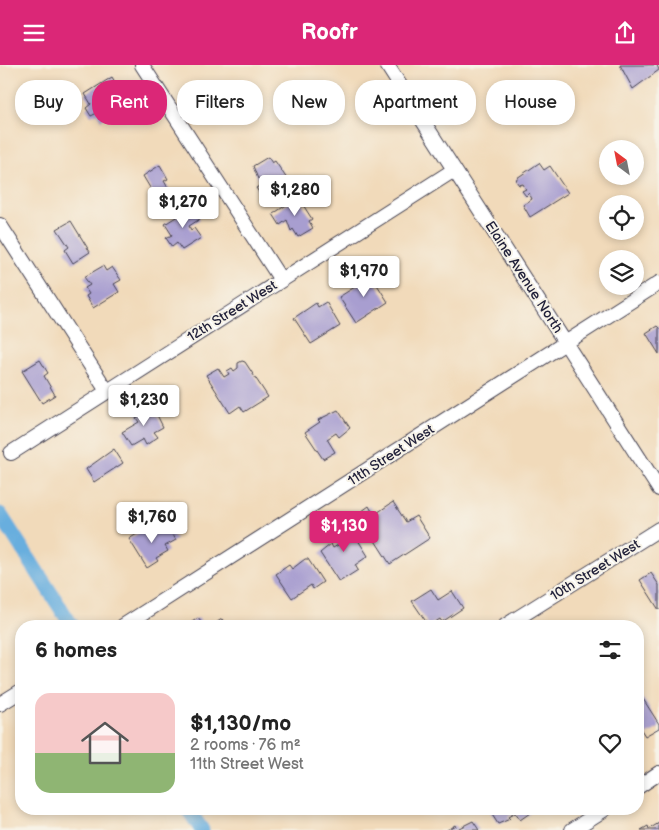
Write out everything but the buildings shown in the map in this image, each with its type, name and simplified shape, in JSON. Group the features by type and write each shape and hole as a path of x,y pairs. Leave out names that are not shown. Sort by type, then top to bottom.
{"street":[{"path":"142,65 281,280"},
{"name":"Elaine Avenue North","path":"387,65 567,342 659,489"},
{"name":"12th Street West","path":"11,453 454,170"},
{"path":"0,225 107,391"},
{"name":"11th Street West","path":"132,620 659,283"},
{"name":"10th Street West","path":"515,620 659,529"},
{"path":"0,704 15,695"},
{"path":"644,783 659,773"},
{"path":"572,830 596,815"}],"waterway":[{"path":"0,514 68,620"},
{"path":"192,815 202,830"}]}
